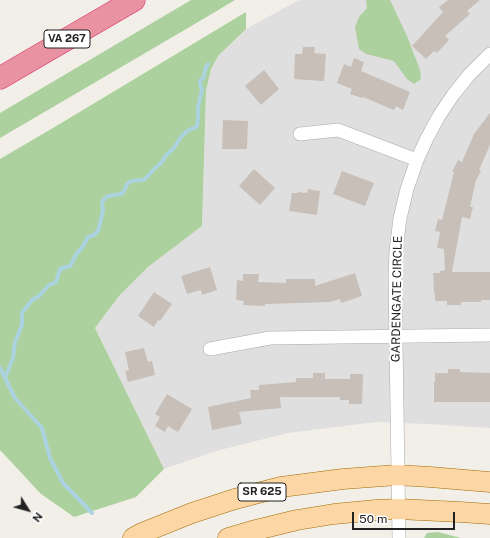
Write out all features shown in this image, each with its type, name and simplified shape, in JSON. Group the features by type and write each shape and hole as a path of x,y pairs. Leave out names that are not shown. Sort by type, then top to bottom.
{"highway":[{"name":"VA 267","path":"0,78 134,0"}],"main road":[{"name":"SR 625","path":"133,538 192,513 235,499 281,488 343,479 398,475 490,482"},
{"path":"228,538 297,520 334,514 398,509 490,514"}],"street":[{"name":"GARDENGATE CIRCLE","path":"399,538 395,277 400,218 407,189 417,160 439,116 469,75 490,54"},
{"path":"300,134 338,130 417,160"},
{"path":"210,349 270,338 490,335"}],"shaded area":[{"path":"301,0 490,0 490,428 376,422 288,433 216,451 164,469 95,328 119,296 148,267 202,226 206,91 211,69 218,56 246,29"}],"green space":[{"path":"191,0 235,0 0,138 0,113"},
{"path":"366,0 390,0 407,36 420,70 421,79 414,84 407,79 394,61 366,54 359,49 355,27 359,17 367,8"},
{"path":"246,12 246,29 218,56 211,69 206,91 202,226 148,267 119,296 95,328 164,469 136,497 74,517 41,494 0,450 0,159"},
{"path":"438,532 461,538 424,538 427,533"}],"building":[{"path":"448,0 480,0 467,11 470,14 445,36 449,40 437,53 434,51 426,59 412,46 443,12 439,7"},
{"path":"303,47 315,47 314,53 326,54 324,81 294,79 295,54 302,54"},
{"path":"354,58 364,62 361,71 410,92 403,110 396,106 394,110 363,97 350,94 352,89 337,83 344,64 351,67"},
{"path":"264,70 279,89 261,105 245,86"},
{"path":"490,113 490,145 479,170 481,171 476,180 470,207 473,207 470,219 462,217 452,272 490,272 490,300 481,300 481,302 461,302 461,305 447,305 447,301 435,301 433,273 440,273 440,271 445,270 444,249 437,248 440,232 435,231 438,219 442,220 454,172 452,172 458,160 462,162 474,134"},
{"path":"223,120 248,121 247,149 222,149"},
{"path":"254,169 275,188 260,205 239,186"},
{"path":"342,171 374,183 365,206 333,194"},
{"path":"308,189 320,191 317,215 289,211 292,193 307,193"},
{"path":"210,267 217,290 202,295 201,290 187,294 181,276"},
{"path":"355,273 362,296 341,303 340,299 330,302 265,304 265,306 243,305 244,301 236,300 237,280 243,281 243,274 259,274 258,282 286,283 286,279 315,279 315,286"},
{"path":"154,292 172,304 154,327 138,316"},
{"path":"144,348 148,362 152,361 155,375 128,382 125,371 129,370 125,352"},
{"path":"448,369 460,369 460,372 490,373 490,402 434,402 435,373 448,373"},
{"path":"313,373 325,373 325,379 350,379 350,374 363,374 362,404 349,404 349,400 340,400 340,397 280,397 281,408 239,412 242,424 212,430 208,407 251,398 250,390 259,390 259,385 296,382 296,378 313,378"},
{"path":"167,394 192,409 178,432 168,426 165,432 155,426 160,417 155,414"}],"waterway":[{"path":"5,378 13,358 15,342 22,325 22,313 32,300 39,296 49,285 56,282 60,269 70,266 88,237 94,235 98,231 103,211 102,203 104,199 108,196 121,194 127,184 131,181 145,179 162,162 181,137 186,132 197,126 198,107 202,90 200,81 204,77 208,64"},
{"path":"0,368 15,398 42,428 50,458 63,483 92,513"}]}
